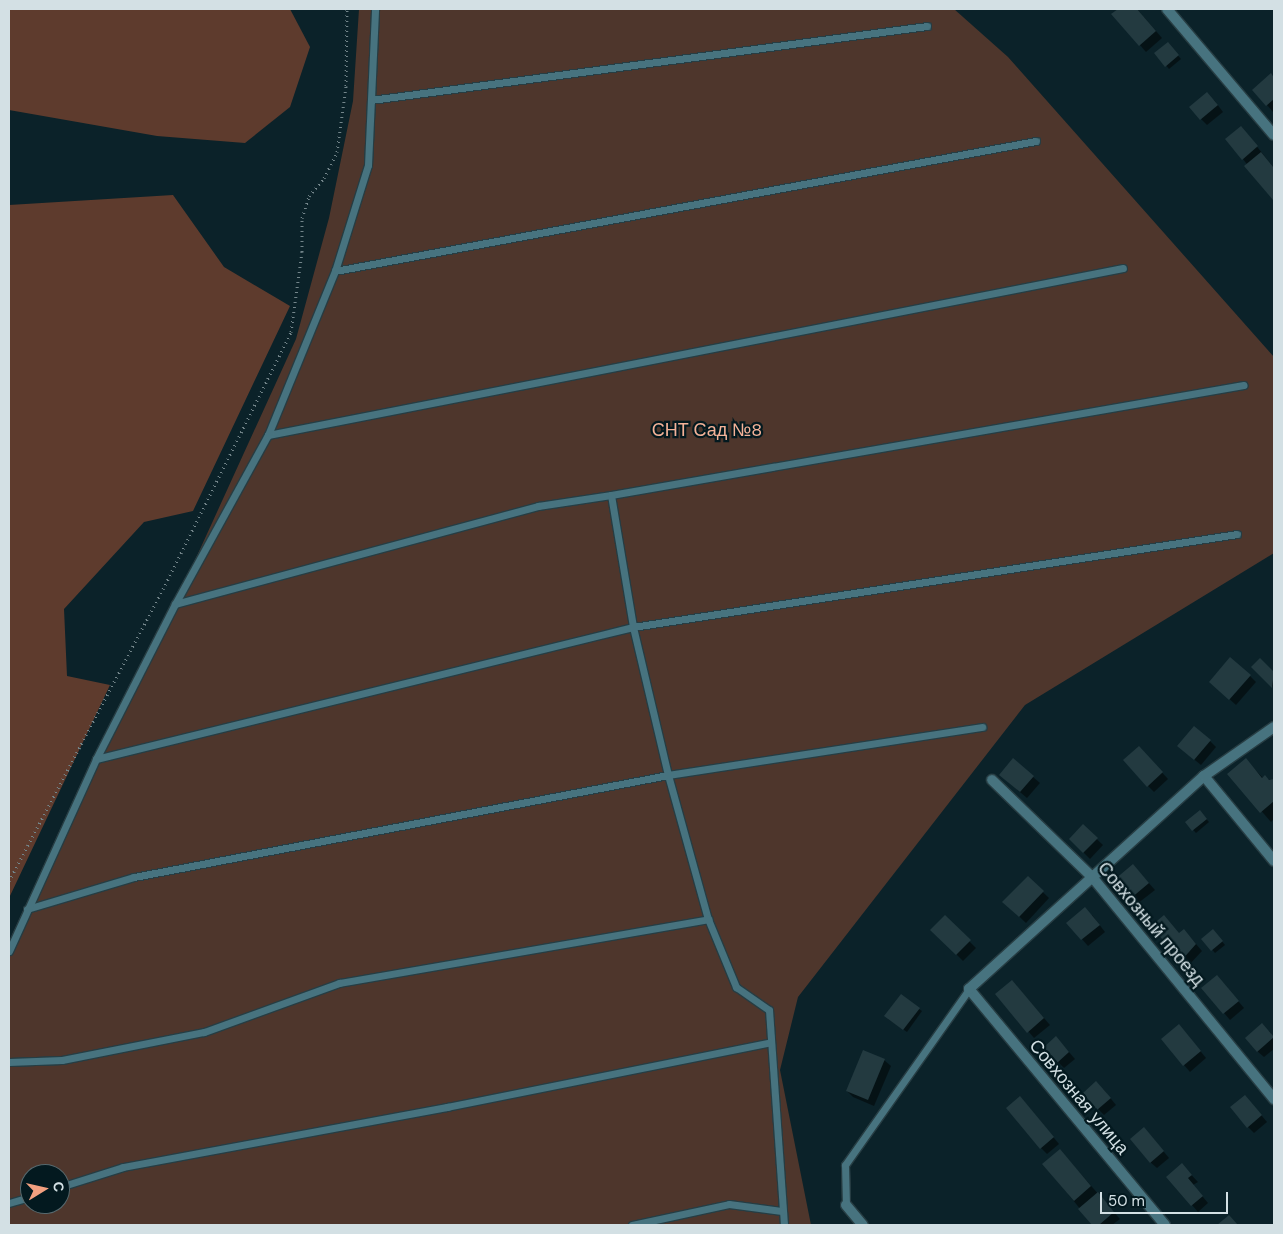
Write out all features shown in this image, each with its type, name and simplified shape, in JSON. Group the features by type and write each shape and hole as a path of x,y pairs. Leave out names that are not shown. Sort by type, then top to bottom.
{"street":[{"path":"1167,9 1274,135"},
{"path":"969,989 1204,776 1274,727"},
{"path":"1204,776 1274,861"},
{"name":"Совхозный проезд","path":"992,780 1093,878 1274,1099"},
{"name":"Совхозная улица","path":"969,989 1165,1225"},
{"path":"846,1205 863,1225"}],"lane":[{"path":"9,951 96,759 175,604 268,435 335,271 368,166 375,9"},
{"path":"371,100 927,26"},
{"path":"335,271 1036,141"},
{"path":"268,435 1122,268"},
{"path":"175,604 538,506 1244,385"},
{"path":"611,495 633,627 668,776 708,919 736,987 769,1010 784,1225"},
{"path":"96,759 633,627 1238,534"},
{"path":"27,909 134,877 668,776 982,727"},
{"path":"9,1062 62,1060 204,1032 339,983 708,919"},
{"path":"846,1205 845,1165 969,989"},
{"path":"70,1184 123,1167 447,1107 771,1042"},
{"path":"632,1225 729,1204 782,1210"}],"path":[{"path":"9,881 162,589 291,332 302,252 302,218 309,196 324,178 337,152 346,86 347,9"}],"green space":[{"name":"СНТ Сад №8","path":"359,9 954,9 1008,57 1274,357 1274,553 1025,705 798,997 780,1070 811,1225 9,1225 9,943 175,604 296,339 329,218 353,101"}],"shaded area":[{"path":"9,9 290,9 310,47 290,107 245,143 157,136 9,110"},
{"path":"173,195 224,267 290,306 193,511 144,522 64,609 67,676 110,685 9,898 9,205"}],"building":[{"path":"1118,9 1137,9 1156,31 1139,46 1111,14"},
{"path":"1168,42 1179,55 1165,67 1154,53"},
{"path":"1271,73 1274,78 1274,99 1266,106 1252,90"},
{"path":"1207,92 1218,105 1200,120 1189,107"},
{"path":"1241,126 1258,146 1242,160 1225,139"},
{"path":"1261,152 1274,168 1273,200 1244,166"},
{"path":"1230,657 1251,675 1229,700 1209,682"},
{"path":"1260,658 1274,672 1272,688 1251,667"},
{"path":"1194,726 1211,740 1194,760 1177,746"},
{"path":"1139,746 1163,772 1147,787 1123,760"},
{"path":"1013,758 1034,776 1020,792 999,775"},
{"path":"1246,758 1262,778 1265,775 1269,780 1274,779 1274,801 1260,813 1227,774"},
{"path":"1200,810 1207,819 1192,831 1185,822"},
{"path":"1083,824 1098,838 1083,853 1069,839"},
{"path":"1133,864 1149,883 1130,899 1114,880"},
{"path":"1028,876 1044,891 1019,917 1002,902"},
{"path":"1085,907 1100,925 1081,940 1066,923"},
{"path":"945,915 971,940 956,955 930,930"},
{"path":"1164,915 1179,933 1184,929 1196,944 1181,961 1151,926"},
{"path":"1213,929 1223,941 1211,951 1201,939"},
{"path":"1217,975 1239,1001 1223,1014 1201,988"},
{"path":"1012,980 1044,1018 1027,1033 995,994"},
{"path":"901,994 920,1008 903,1030 884,1016"},
{"path":"1262,1023 1274,1037 1257,1052 1245,1038"},
{"path":"1179,1024 1201,1051 1183,1066 1161,1039"},
{"path":"1056,1036 1069,1052 1057,1063 1044,1047"},
{"path":"863,1050 885,1059 868,1100 846,1091"},
{"path":"1096,1081 1111,1098 1097,1110 1083,1093"},
{"path":"1245,1095 1262,1115 1247,1128 1230,1107"},
{"path":"1020,1096 1054,1137 1040,1149 1006,1108"},
{"path":"1144,1127 1164,1151 1150,1163 1130,1139"},
{"path":"1060,1149 1091,1186 1074,1201 1042,1164"},
{"path":"1182,1163 1192,1175 1188,1178 1203,1196 1191,1206 1166,1177"},
{"path":"1098,1192 1114,1212 1099,1225 1092,1225 1078,1209"},
{"path":"1229,1215 1238,1225 1217,1225"}]}
